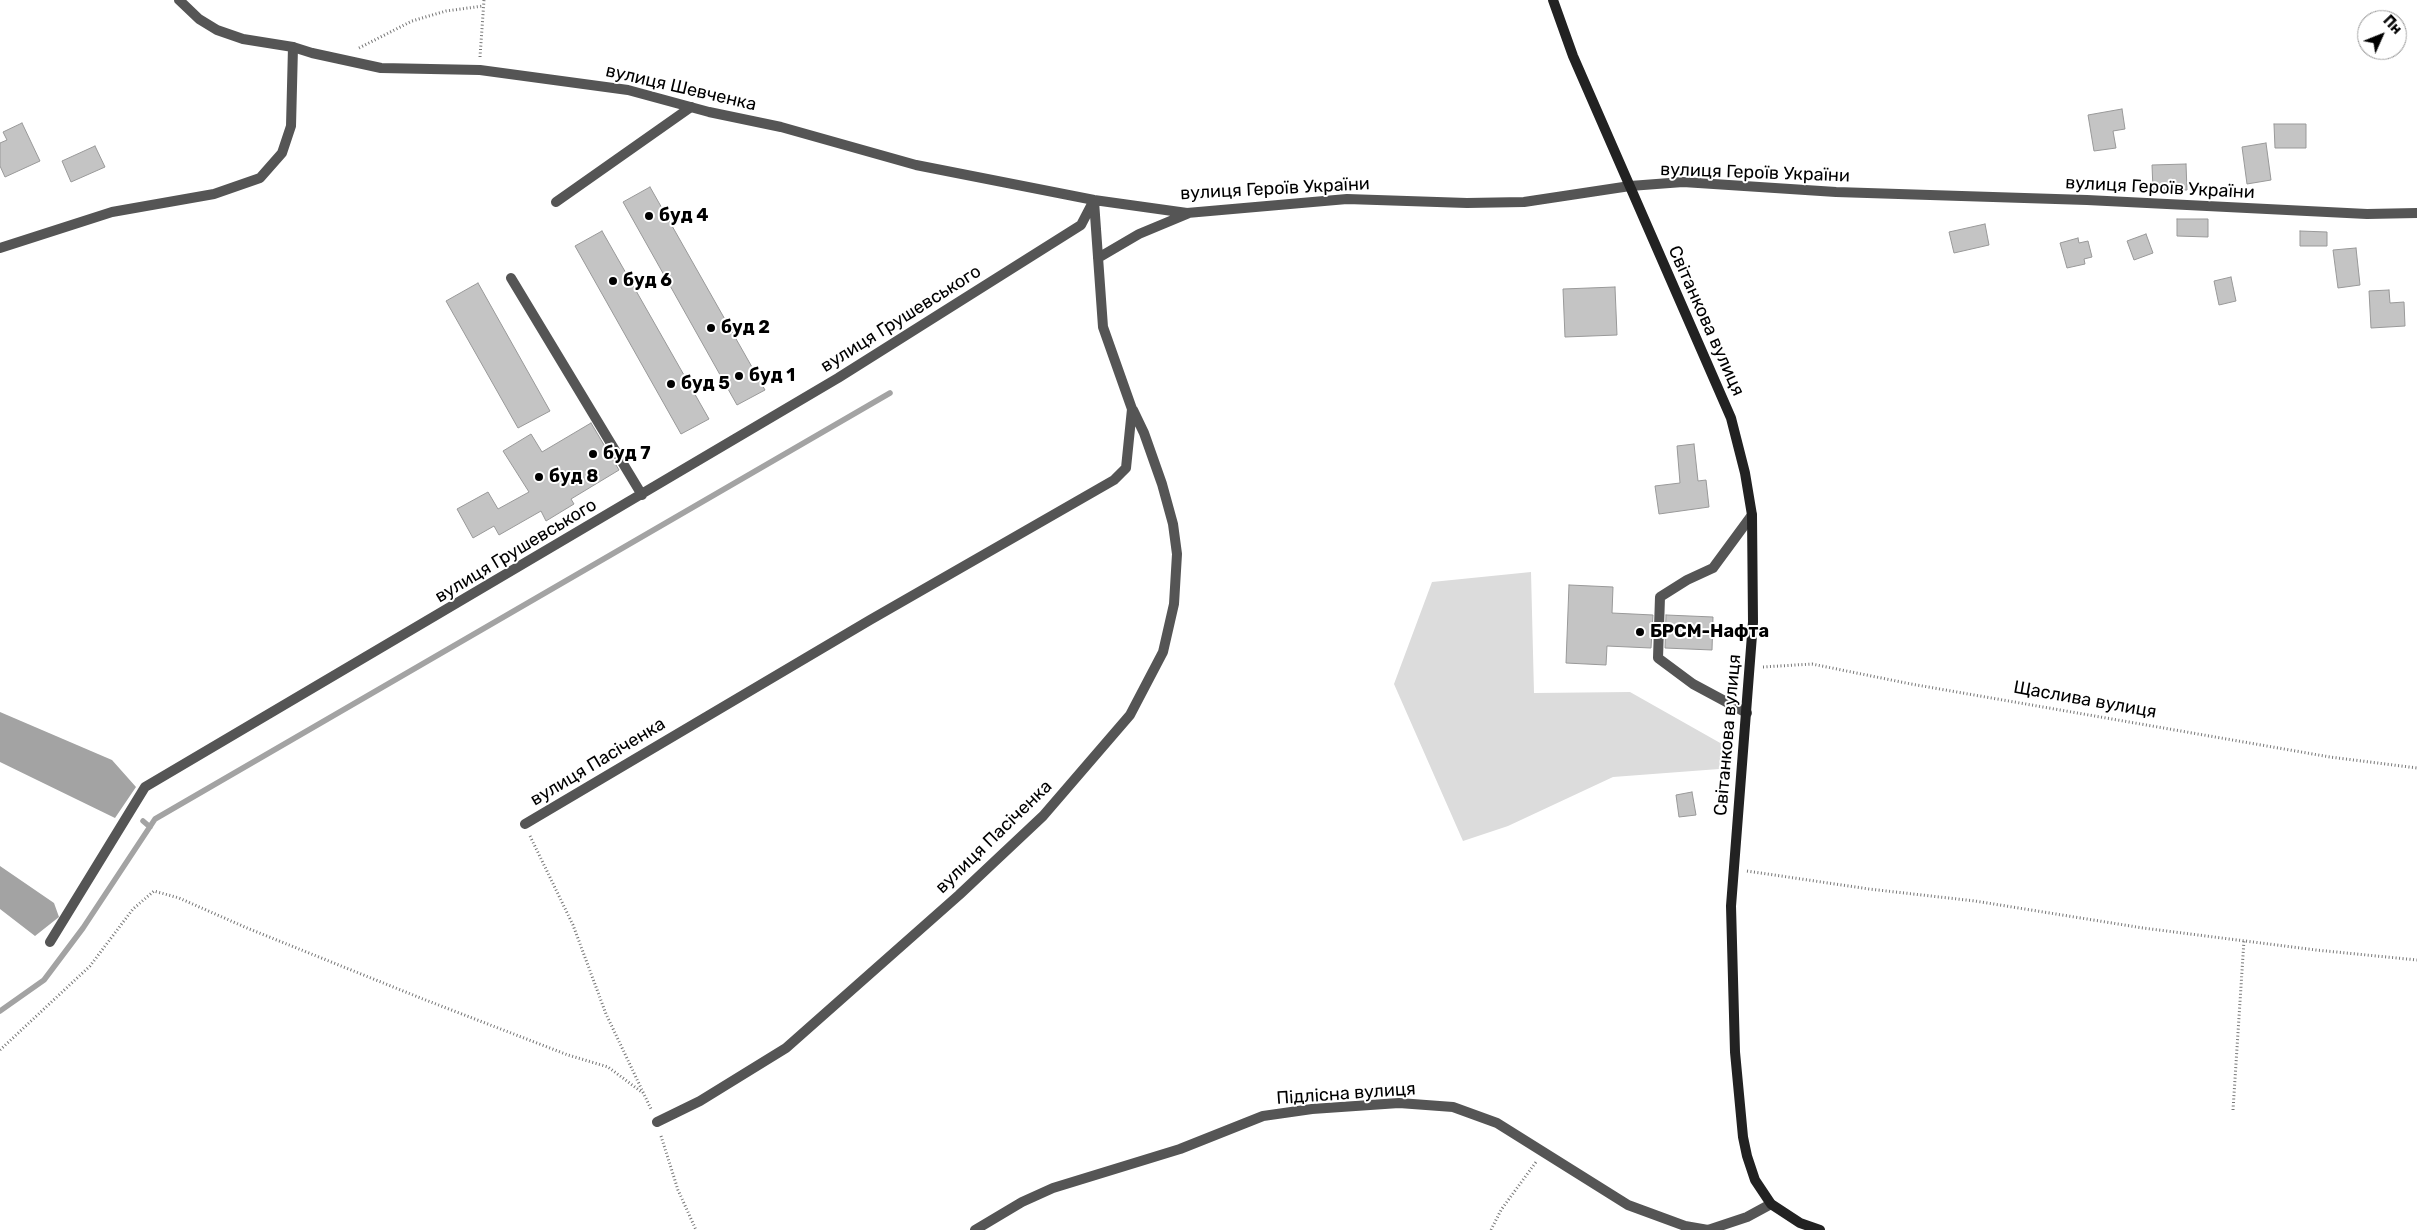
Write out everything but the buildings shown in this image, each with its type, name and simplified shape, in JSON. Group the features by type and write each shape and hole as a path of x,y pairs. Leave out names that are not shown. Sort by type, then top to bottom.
{"main road":[{"name":"Світанкова вулиця","path":"1553,0 1573,56 1731,418 1745,473 1752,515 1753,622 1732,906 1733,1003 1735,1052 1743,1137 1755,1180 1771,1204"},
{"path":"1771,1204 1800,1223 1820,1230"}],"street":[{"name":"вулиця Шевченка","path":"179,0 199,19 217,30 243,39 293,47 381,68 480,70 628,90 691,107 781,127 916,165 1094,200"},
{"path":"0,248 112,212 214,194 260,178 282,153 291,126 293,47"},
{"path":"556,202 691,107"},
{"name":"вулиця Героїв України","path":"1094,200 1188,213 1347,199 1466,203 1524,202 1630,186 1683,182 1836,192 2087,200 2359,214 2417,213"},
{"name":"вулиця Пасіченка","path":"657,1122 700,1101 786,1048 959,895 1043,816 1130,715 1163,652 1174,604 1177,554 1173,524 1162,484 1144,433 1132,409 1103,327 1094,200"},
{"name":"вулиця Грушевського","path":"50,942 145,787 838,378 1081,225 1094,200"},
{"path":"1098,258 1139,234 1188,213"},
{"path":"511,278 642,495"},
{"name":"вулиця Пасіченка","path":"525,824 861,625 1114,480 1126,468 1132,409"},
{"path":"1747,713 1693,684 1658,658 1660,597 1687,580 1713,568 1752,515"},
{"name":"Підлісна вулиця","path":"975,1230 1022,1202 1052,1188 1180,1149 1263,1116 1312,1108 1399,1103 1453,1107 1497,1122 1628,1205 1685,1226 1708,1230 1747,1217 1771,1204"}],"path":[{"path":"480,70 484,0"},
{"path":"348,60 358,49 412,21 446,11 483,6"},
{"name":"Щаслива вулиця","path":"1750,667 1812,664 1911,684 2320,755 2417,768"},
{"path":"525,824 573,925 606,1014 657,1122 678,1190 696,1230"},
{"path":"1734,870 1975,901 2143,928 2417,960"},
{"path":"0,1050 90,966 133,909 154,891 179,898 246,928 423,999 568,1055 608,1067 643,1093"},
{"path":"2233,1110 2244,940"},
{"path":"1491,1230 1501,1210 1544,1152"}],"shaded area":[{"path":"1531,572 1534,693 1630,692 1722,744 1719,769 1613,777 1508,826 1463,841 1394,684 1432,582"},
{"path":"0,712 112,760 136,787 115,818 0,762"},
{"path":"0,866 54,903 59,917 35,936 0,909"}],"waterway":[{"path":"0,1011 44,980 83,928 155,819 890,393"},
{"path":"143,821 150,827"}],"place":[{"name":"буд 4","path":"649,216"},
{"name":"буд 6","path":"613,281"},
{"name":"буд 2","path":"711,328"},
{"name":"буд 1","path":"739,376"},
{"name":"буд 5","path":"671,384"},
{"name":"буд 7","path":"593,454"},
{"name":"буд 8","path":"539,477"},
{"name":"БРСМ-Нафта","path":"1640,632"}]}
